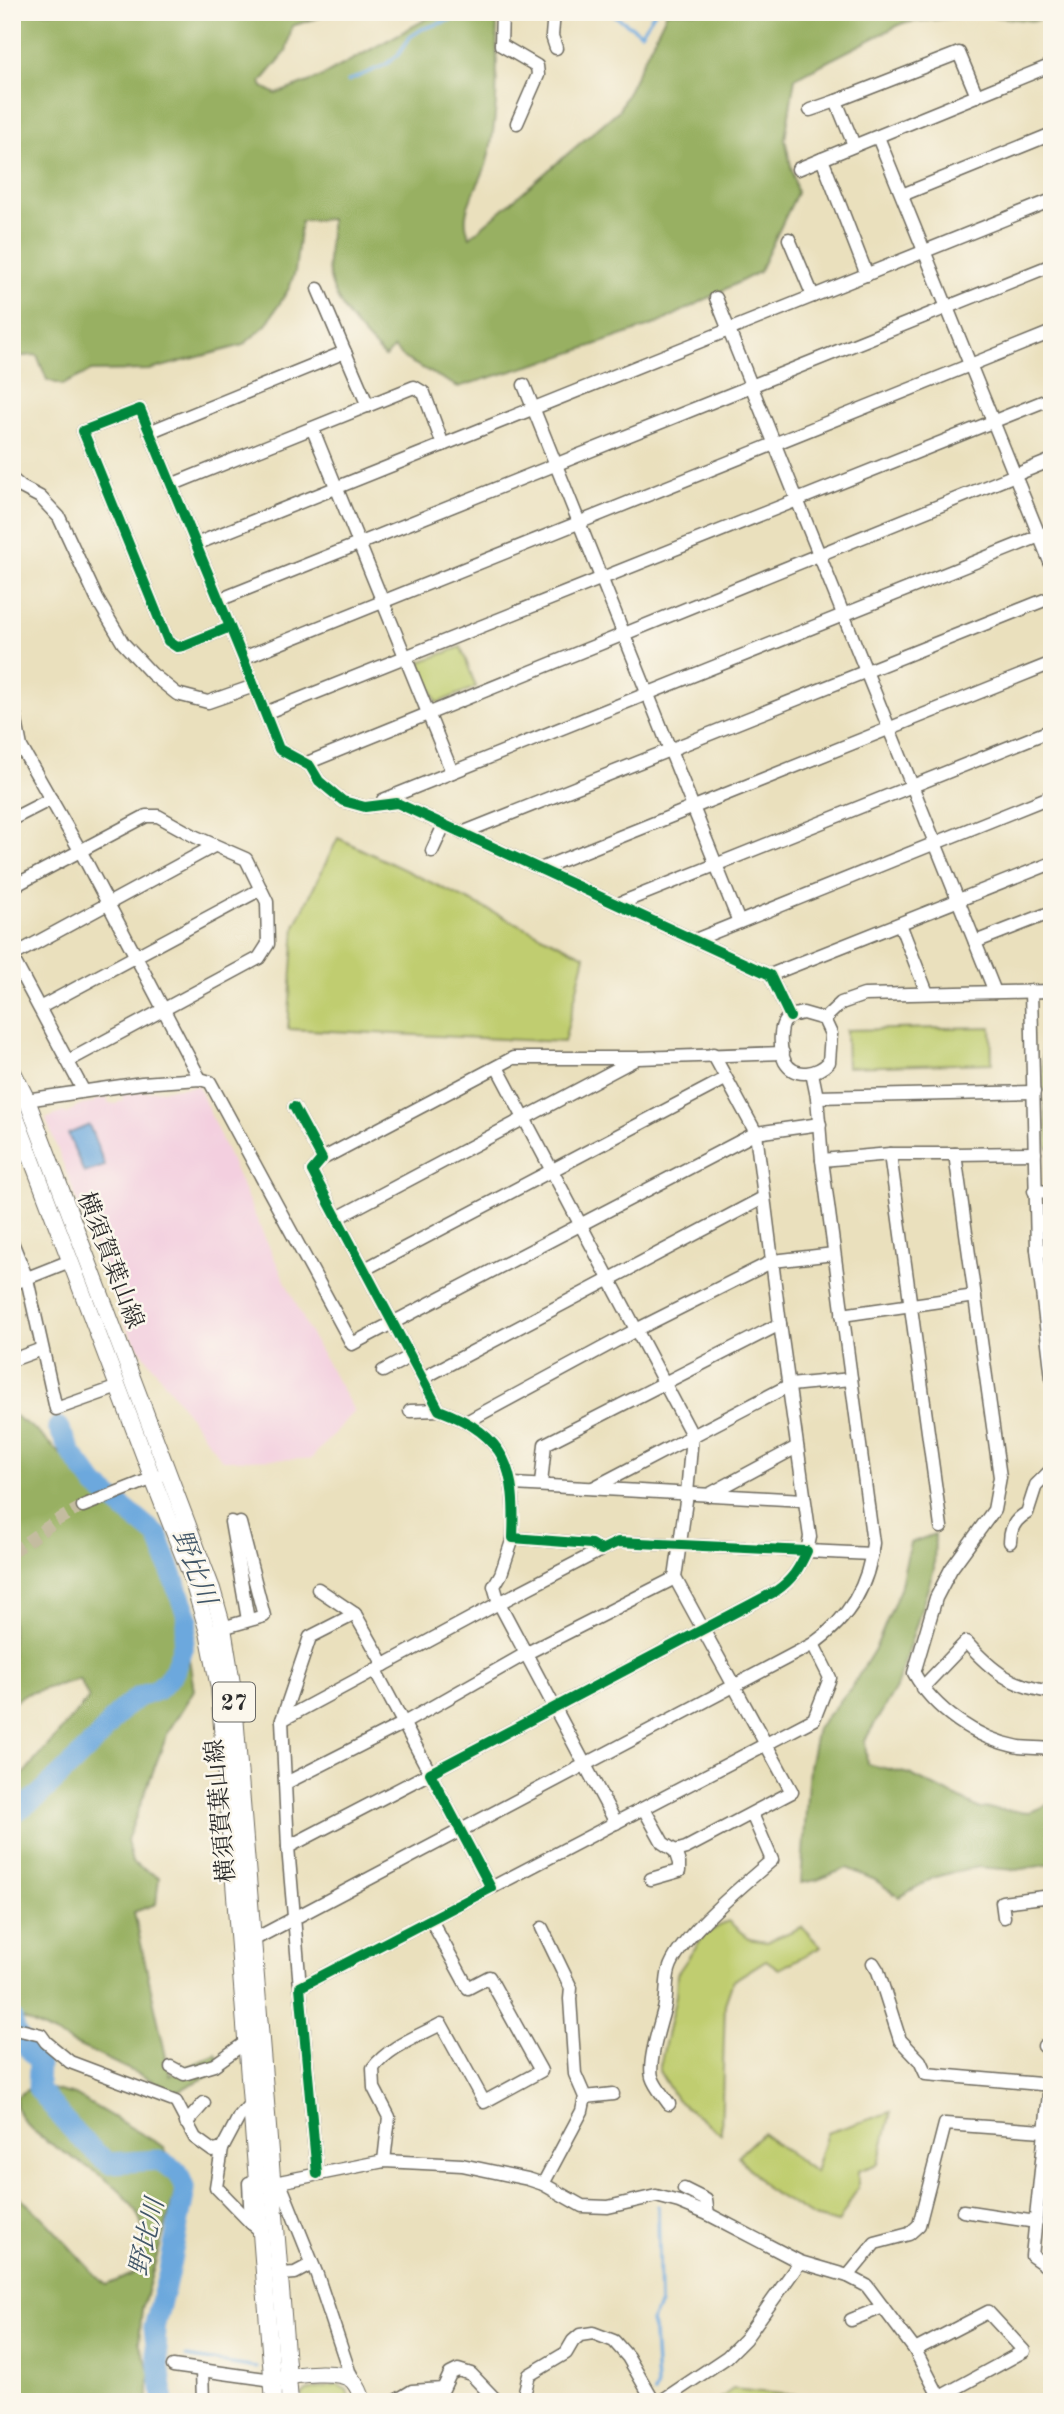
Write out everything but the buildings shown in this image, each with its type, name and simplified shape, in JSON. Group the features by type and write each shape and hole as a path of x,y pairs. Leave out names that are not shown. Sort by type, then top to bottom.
{"main road":[{"name":"横須賀葉山線","path":"12,1070 17,1103 69,1261 215,1630 233,1690 264,2184 256,2226 280,2378 290,2402"},
{"name":"横須賀葉山線","path":"17,1103 169,1472 212,1589 215,1630"},
{"name":"横須賀葉山線","path":"253,2037 251,2103 281,2274 280,2378 274,2402"},
{"path":"280,2378 338,2374 351,2380 361,2395"}],"street":[{"path":"502,12 501,45 537,66 538,70 517,123"},
{"path":"554,12 552,36 556,48"},
{"path":"810,110 959,52 977,96"},
{"path":"798,169 1052,65"},
{"path":"836,101 854,145"},
{"path":"902,195 1052,134"},
{"path":"878,137 1015,475 1045,533 1052,567"},
{"path":"822,159 867,275"},
{"path":"196,544 1052,200"},
{"path":"789,239 813,296"},
{"path":"219,600 1052,265"},
{"path":"318,289 368,406"},
{"path":"716,298 995,992"},
{"path":"243,658 1052,332"},
{"path":"149,432 345,352"},
{"path":"524,386 739,922"},
{"path":"172,485 414,387 424,393 443,445"},
{"path":"265,713 1052,398"},
{"path":"230,627 183,646 177,647 168,641 83,431 140,409 243,658 279,749 307,763 318,781 343,801 365,807 397,803 770,975 790,1017"},
{"path":"313,429 452,772"},
{"path":"307,763 1052,460"},
{"path":"12,479 40,497 59,517 97,599 123,643 152,674 177,694 208,702 254,685"},
{"path":"365,807 1045,533"},
{"path":"462,833 1052,597"},
{"path":"540,869 1052,663"},
{"path":"12,700 17,750 51,799 81,852 200,1079"},
{"path":"618,904 1052,730"},
{"path":"695,940 1052,796"},
{"path":"12,820 51,799"},
{"path":"12,887 146,816 158,816 214,846 246,859 267,902 268,944 259,958 68,1061"},
{"path":"432,851 444,825"},
{"path":"83,1090 12,956 214,846"},
{"path":"770,975 1052,863"},
{"path":"41,1007 261,889"},
{"path":"975,942 1052,912"},
{"path":"900,924 927,993"},
{"path":"1031,991 1034,1191 1046,1253 1052,1378"},
{"path":"824,1019 841,1003 873,994 1052,991"},
{"path":"803,1013 824,1019 831,1034 830,1059 827,1065 812,1073 805,1073 790,1067 785,1061 782,1028 790,1017 803,1013"},
{"path":"439,1410 312,1171 322,1159 513,1058 638,1058 783,1053"},
{"path":"288,1847 704,1629 788,1582 798,1571 810,1537 756,1133 713,1054"},
{"path":"337,1218 638,1058"},
{"path":"497,1067 692,1435 681,1546 675,1578 792,1792 686,1848 675,1851"},
{"path":"247,1941 813,1644 834,1627 852,1605 867,1576 873,1543 812,1073"},
{"path":"17,1103 83,1090 200,1079 210,1082 352,1344 756,1133 820,1124"},
{"path":"365,1269 725,1079"},
{"path":"817,1097 1034,1092"},
{"path":"294,1107 322,1159"},
{"path":"822,1160 890,1154 1035,1153"},
{"path":"890,1154 941,1527"},
{"path":"955,1154 1000,1477 994,1510 951,1569 936,1598 914,1673 922,1688 943,1711 986,1736 1018,1746 1052,1749"},
{"path":"1034,1191 1052,1192"},
{"path":"423,1378 763,1198"},
{"path":"12,1242 27,1279 56,1409 118,1387"},
{"path":"468,1422 636,1330 773,1261 834,1254"},
{"path":"12,1284 69,1261"},
{"path":"842,1314 975,1296"},
{"path":"541,1484 545,1444 780,1324"},
{"path":"12,1360 43,1349"},
{"path":"383,1371 411,1356"},
{"path":"593,1488 790,1385 851,1379"},
{"path":"410,1411 439,1410 468,1422 496,1447 504,1461 513,1484 513,1538 494,1586 499,1603 616,1823"},
{"path":"706,1495 797,1447"},
{"path":"1010,1542 1010,1531 1021,1516 1027,1513 1036,1485 1052,1469"},
{"path":"89,1504 169,1472"},
{"path":"513,1484 804,1500"},
{"path":"215,1630 264,1616 235,1523"},
{"path":"513,1538 591,1544 601,1550"},
{"path":"282,1720 618,1542 872,1554"},
{"path":"286,1783 404,1723 527,1653 675,1578"},
{"path":"318,1589 355,1614 404,1723 491,1888"},
{"path":"317,2174 293,1919 282,1720 310,1637 355,1614"},
{"path":"922,1688 966,1642 979,1657 1006,1679 1032,1690 1052,1692"},
{"path":"300,1987 814,1719 830,1678 813,1644"},
{"path":"644,1809 663,1843 675,1851 679,1863 678,1871 651,1879"},
{"path":"669,2104 650,2074 657,2034 668,2000 669,1970 685,1943 702,1924 772,1860 752,1814"},
{"path":"1004,1917 1002,1902 1052,1896"},
{"path":"384,2161 388,2117 374,2088 373,2068 392,2049 441,2024 484,2102 541,2071 489,1977 468,1988 431,1920"},
{"path":"542,1928 571,1988 575,2074 585,2097 582,2111 543,2184"},
{"path":"873,1963 878,1970 900,2040 920,2061 926,2074 1051,2084 1044,2131 1047,2153 1032,2256 1052,2270"},
{"path":"12,2028 41,2035 70,2062 176,2102 195,2138 213,2151 222,2149"},
{"path":"171,2067 184,2074 214,2065 253,2037"},
{"path":"585,2097 613,2094"},
{"path":"186,2123 204,2103"},
{"path":"251,2103 239,2116 222,2149 216,2187 256,2226"},
{"path":"848,2276 875,2243 909,2234 919,2225 945,2124 1044,2131"},
{"path":"361,2395 349,2371 312,2264 264,2184 384,2161 462,2165 528,2179 543,2184 582,2206 608,2207 656,2196 708,2214 800,2262 848,2276 867,2286 915,2350 941,2399 1024,2351 988,2312 915,2350"},
{"path":"684,2189 706,2200 708,2214"},
{"path":"963,2211 1036,2222"},
{"path":"660,2402 727,2357 750,2332 800,2262"},
{"path":"281,2274 295,2273 312,2264"},
{"path":"851,2320 883,2307"},
{"path":"394,2402 412,2391 443,2389 450,2374 458,2370 471,2374 495,2399 523,2400 529,2375 566,2353 580,2335 593,2333 614,2341 628,2357 654,2402"},
{"path":"173,2367 280,2378"},
{"path":"202,2370 203,2402"}],"shaded area":[{"path":"198,1086 312,1337 354,1411 311,1459 222,1460 139,1348 124,1323 46,1119 63,1112 67,1114 77,1106 93,1103 95,1100 108,1098 108,1103 117,1104 123,1100 122,1094"}],"green space":[{"path":"12,12 321,12 321,17 292,26 286,52 261,82 263,87 276,94 319,78 439,12 497,12 494,126 484,172 467,209 466,227 470,237 619,110 667,12 1052,12 1035,21 978,15 903,23 795,78 785,139 797,193 759,272 659,323 458,387 405,359 394,348 385,357 348,315 330,277 330,219 301,221 295,272 288,290 266,325 243,345 150,370 91,371 62,385 47,380 37,355 12,357"},
{"path":"461,647 476,687 437,703 420,662"},
{"path":"338,838 585,956 564,1042 288,1029 295,926"},
{"path":"991,1027 992,1063 847,1067 846,1030"},
{"path":"1042,1028 1052,1028 1052,1090 1043,1090"},
{"path":"1052,1099 1052,1148 1047,1148 1045,1100"},
{"path":"12,1414 35,1430 173,1560 194,1690 168,1732 127,1840 132,1863 159,1877 156,1904 134,1912 170,2075 216,2054 223,2069 176,2092 12,2014 12,1787 89,1698 79,1679 23,1695 12,1704"},
{"path":"935,1534 934,1569 896,1688 865,1740 867,1764 909,1774 979,1808 1030,1812 1052,1803 1052,1864 1016,1870 975,1867 935,1877 899,1897 875,1880 847,1868 817,1880 801,1883 809,1767 817,1728 851,1688 876,1647 900,1589 910,1543"},
{"path":"728,1921 749,1939 766,1942 802,1927 821,1947 779,1969 766,1960 733,1981 725,2004 721,2134 676,2099 659,2071 676,1995 677,1974 704,1935"},
{"path":"35,2085 75,2095 164,2147 179,2179 142,2309 139,2342 151,2373 147,2402 12,2402 12,2192 38,2213 106,2285 133,2274 143,2249 140,2221 127,2199 106,2180 35,2133 20,2116 16,2097"},
{"path":"891,2112 878,2164 858,2171 858,2187 838,2223 814,2217 767,2189 738,2156 762,2133 815,2172 827,2133"},
{"path":"338,2385 347,2390 350,2402 300,2402 300,2397 307,2391"},
{"path":"733,2389 799,2396 803,2402 715,2402"}],"water":[{"path":"89,1125 105,1166 84,1173 68,1134"}],"waterway":[{"path":"348,81 385,65 398,55 410,37 422,29 456,18 459,12"},
{"path":"597,12 612,14 641,33 655,12"},
{"name":"野比川","path":"12,1814 38,1796 70,1766 121,1710 138,1697 157,1690 167,1680 174,1672 183,1646 188,1618 158,1536 96,1486 72,1454 58,1427"},
{"name":"野比川","path":"12,2019 15,2032 39,2062 38,2088 89,2147 109,2163 159,2160 178,2172 185,2190 154,2328 164,2402"},
{"path":"654,2393 657,2386 651,2322 660,2304 658,2206"},
{"path":"186,2357 257,2368"}],"tunnel":[{"path":"12,1552 83,1506"}],"cycle path":[{"path":"230,627 183,646 177,647 168,641 83,431 140,409 242,655 279,749 310,766 319,781 343,801 365,807 397,803 770,975 790,1017"},
{"path":"294,1107 322,1159 312,1171 439,1410 480,1431 494,1444 503,1458 512,1493 513,1538 591,1544 601,1550 618,1542 807,1551 794,1574 776,1591 430,1773 491,1888 300,1987 317,2174"}]}
